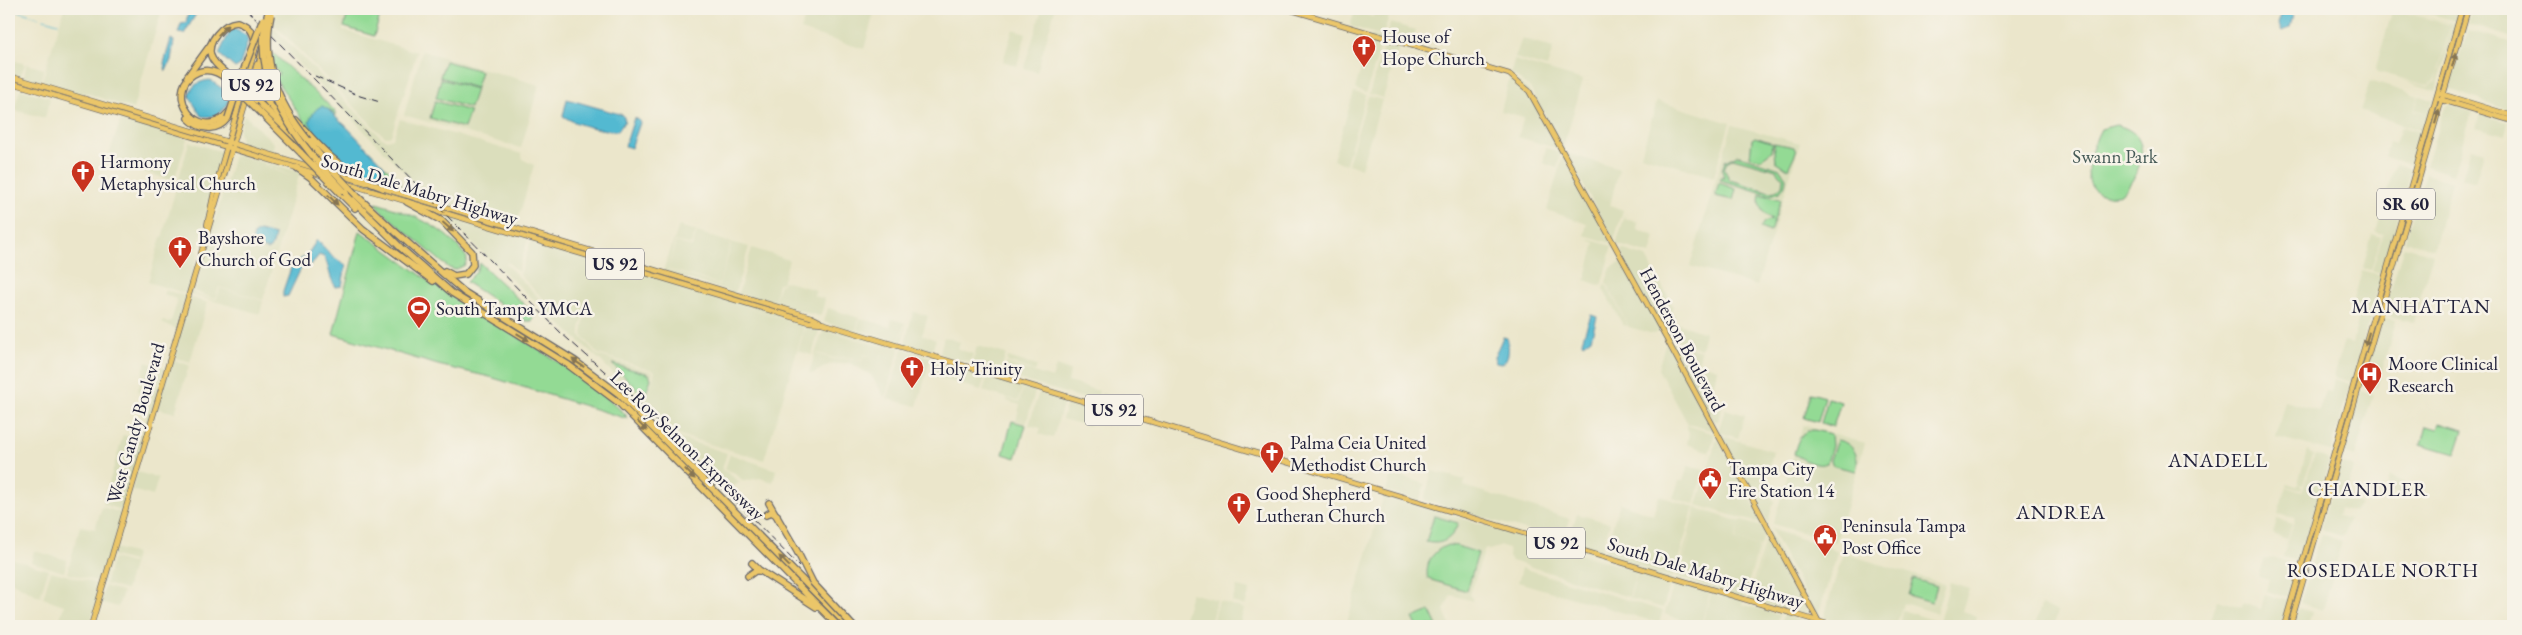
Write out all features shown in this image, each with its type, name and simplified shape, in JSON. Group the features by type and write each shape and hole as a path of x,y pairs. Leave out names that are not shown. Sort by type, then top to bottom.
{"highway":[{"name":"Lee Roy Selmon Expressway","path":"270,9 268,31 269,55 273,79 282,103 301,132 348,194"},
{"name":"Lee Roy Selmon Expressway","path":"270,9 264,30 264,58 276,102 289,127 302,146 348,194 457,286 583,366 608,385 670,444 848,626"},
{"path":"254,55 254,40 252,33 241,23 227,24 183,82 179,94 180,105 189,119 203,128 217,127 228,118 246,63 270,9"},
{"path":"265,39 257,75 259,90 348,194 401,252 452,293"},
{"path":"211,44 212,60 301,153 403,244 457,286"},
{"path":"242,95 226,115 214,122 200,121 186,111 182,100 183,90 188,80 196,73 206,71 217,72 256,100 321,161"},
{"path":"282,103 311,137 342,168 384,188"},
{"path":"296,168 310,177 378,241 452,293"},
{"path":"407,202 447,225 468,246 474,258 470,270 459,276 446,272 427,260"},
{"name":"Lee Roy Selmon Expressway","path":"452,293 577,370 628,412 838,626"},
{"path":"769,503 798,553 812,583 853,626"},
{"path":"766,515 771,512 777,514"},
{"path":"752,562 760,571 827,615"},
{"path":"748,576 753,572 760,571"}],"main road":[{"name":"West Gandy Boulevard","path":"91,626 207,229 270,22 270,9"},
{"name":"West Gandy Boulevard","path":"207,229 208,218 227,144 262,26 270,9"},
{"name":"Henderson Boulevard","path":"1288,9 1509,74 1519,80 1532,95 1820,624"},
{"name":"SR 60","path":"2399,241 2402,219 2462,9"},
{"name":"SR 60","path":"2315,529 2319,505 2468,9"},
{"path":"262,26 270,22"},
{"name":"South Dale Mabry Highway","path":"9,76 21,83 127,117 227,144 296,168 407,202 811,317 822,323 1802,617 1820,624 1833,626"},
{"path":"9,81 21,83"},
{"name":"South Dale Mabry Highway","path":"21,83 36,84 215,138 227,144"},
{"path":"2436,95 2513,116"},
{"path":"2443,97 2513,121"},
{"path":"127,117 129,112"},
{"path":"162,128 164,122"},
{"path":"215,138 225,136 231,131"},
{"path":"238,131 238,141 243,146"},
{"name":"South Dale Mabry Highway","path":"233,146 243,146 384,188 580,248 686,285 809,322 822,323"},
{"path":"530,238 536,235"},
{"path":"2287,626 2287,618 2298,576 2315,529 2396,260 2399,241"},
{"path":"555,245 580,248"},
{"path":"686,285 710,287"},
{"path":"2287,626 2305,573 2315,529"},
{"path":"2296,604 2295,599 2300,581 2298,576"},
{"path":"1802,617 1809,614 1810,605"}],"shaded area":[{"path":"64,9 162,9 133,109 86,93 73,94 41,84"},
{"path":"276,9 348,9 343,30 417,52 391,136 386,137 378,131 272,22"},
{"path":"807,9 875,9 864,49 801,30"},
{"path":"1042,9 1055,9 1037,72 1024,68"},
{"path":"1375,9 1391,9 1383,36 1350,26 1355,11 1373,17"},
{"path":"2393,9 2451,25 2435,81 2428,85 2378,72 2376,67"},
{"path":"2400,9 2455,24 2436,91 2398,78 2428,86 2436,82 2452,24"},
{"path":"2412,9 2459,9 2456,21"},
{"path":"2473,9 2513,9 2513,38 2468,24"},
{"path":"1390,23 1416,30 1412,45 1386,37"},
{"path":"271,25 382,138 387,140 393,138 400,119 522,154 522,159 534,165 516,227 432,201 270,34"},
{"path":"57,26 40,83 23,79 27,64 44,69"},
{"path":"1013,29 1026,33 1017,66 1003,61"},
{"path":"2468,30 2513,43 2513,110 2510,111 2449,89"},
{"path":"1371,35 1383,39 1366,93 1355,89"},
{"path":"1522,38 1553,48 1547,67 1515,58"},
{"path":"1386,39 1400,44 1383,98 1369,94"},
{"path":"422,51 539,85 521,148 404,115"},
{"path":"9,59 25,64 20,78 9,75"},
{"path":"1514,60 1583,80 1563,148 1530,88 1511,73"},
{"path":"1510,76 1528,89 1560,149 1518,137 1524,117 1501,111"},
{"path":"2370,81 2418,96 2414,110 2428,114 2423,131 2360,111"},
{"path":"20,89 50,98 45,118 14,110"},
{"path":"1354,92 1366,95 1346,164 1333,160"},
{"path":"1368,96 1382,100 1361,168 1348,164"},
{"path":"2419,96 2433,100 2429,114 2415,109"},
{"path":"1657,101 1730,123 1714,177 1641,155"},
{"path":"2448,104 2472,112 2453,175 2426,166 2444,109"},
{"path":"2480,114 2508,122 2505,136 2476,128"},
{"path":"244,115 274,143 272,153 241,143 239,131"},
{"path":"121,119 187,139 174,181 107,161"},
{"path":"1732,125 1800,143 1757,286 1690,266"},
{"path":"2401,126 2424,133 2415,166 2385,157 2389,142 2395,144"},
{"path":"189,142 223,152 198,249 162,238"},
{"path":"1546,148 1561,152 1557,168 1543,163"},
{"path":"2471,148 2484,152 2475,182 2462,178"},
{"path":"1566,153 1619,169 1610,205 1623,210 1614,241"},
{"path":"1563,155 1611,243 1584,235 1587,224 1547,210"},
{"path":"234,156 265,163 265,166 298,179 263,300 219,287 215,299 194,291"},
{"path":"266,163 300,172 298,179 266,165"},
{"path":"2395,164 2412,169 2383,273 2372,271 2383,234 2376,232 2381,215 2386,216 2392,199 2383,196 2384,190 2387,191"},
{"path":"2425,174 2452,182 2434,249 2405,241"},
{"path":"1626,212 1625,218 1638,222 1637,229 1655,236 1650,254 1616,244"},
{"path":"444,213 528,239 518,272 508,262 506,264 549,308 550,306 520,275 531,240 821,324 812,355 798,351 805,328 801,323 728,302 800,324 804,328 764,460 680,435 646,401 655,371 598,354 582,335 585,313 580,328 580,335 597,355 653,372 645,401 672,430 679,435 672,433 602,362 475,246"},
{"path":"679,226 696,231 691,245 675,241 668,270 719,285 731,246 726,241 749,247 735,293 663,271"},
{"path":"697,232 725,241 730,246 719,284 668,269 676,242 692,247"},
{"path":"2372,234 2381,237 2371,270 2363,268"},
{"path":"161,237 199,251 187,294 148,282"},
{"path":"1584,238 1612,246 1601,286 1585,280 1595,243"},
{"path":"207,242 192,290 194,294 216,300 220,288 263,301 260,314 189,294"},
{"path":"2404,246 2433,254 2413,322 2391,316 2384,311"},
{"path":"752,248 789,260 782,283 778,283 774,304 738,294"},
{"path":"1621,249 1646,257 1673,306 1667,328 1653,334 1629,327 1606,282 1611,268 1625,260"},
{"path":"2362,270 2382,276 2372,310 2353,304"},
{"path":"784,281 816,290 814,296 825,299 821,315 774,303 780,284 782,285"},
{"path":"1605,283 1628,326 1623,325 1603,289"},
{"path":"165,290 186,296 176,329 162,323 163,320 167,323 171,321 177,303 176,299 164,294"},
{"path":"189,297 220,307 207,303 190,362 171,357"},
{"path":"2352,307 2372,312 2351,382 2334,377 2344,341 2352,343 2361,311"},
{"path":"828,308 859,318 856,330 899,342 907,323 901,345 824,322"},
{"path":"913,312 928,316 922,335 936,340 931,351 905,344"},
{"path":"1675,312 1676,323 1705,333 1701,349 1668,338"},
{"path":"2383,317 2396,320 2377,388 2363,383"},
{"path":"860,318 890,327 892,319 905,323 899,341 857,329"},
{"path":"824,325 900,347 885,398 871,375 850,363 828,365 812,374 809,373","holes":["827,329 884,346 881,359 864,355 862,361 845,358 833,359 817,354 822,332"]},
{"path":"826,330 884,347 880,359 864,354 862,360 845,357 834,358 817,353 823,332"},
{"path":"944,337 960,342 958,349 973,354 970,362 943,356 940,352"},
{"path":"1666,342 1714,431 1688,424 1658,369"},
{"path":"1670,342 1701,351 1699,360 1696,356 1681,365"},
{"path":"977,346 1006,354 1000,373 972,365"},
{"path":"903,348 931,357 917,406 887,399"},
{"path":"1008,357 1037,366 1035,371 1007,362"},
{"path":"1697,357 1722,407 1718,421 1713,421 1682,366"},
{"path":"170,359 189,365 175,413 156,408"},
{"path":"937,361 961,368 957,383 933,376"},
{"path":"145,362 165,368 144,438 124,432 142,435 152,397 136,392 152,396 160,370 145,365"},
{"path":"1006,363 1052,378 1056,366 1070,371 1068,382 1099,391 1096,402 1005,375"},
{"path":"1700,363 1717,369 1713,389"},
{"path":"145,365 158,369 151,395 138,391"},
{"path":"964,369 986,374 981,390 959,384"},
{"path":"988,375 1023,386 1018,401 983,391"},
{"path":"2334,379 2350,384 2331,451 2276,437 2285,401 2319,411 2325,391 2331,392"},
{"path":"1024,385 1036,388 1026,424 1016,421 1020,405 1007,401 1007,399 1019,402"},
{"path":"2361,391 2373,394 2355,457 2345,454 2343,451"},
{"path":"1039,392 1064,400 1053,438 1039,434 1041,428 1029,425"},
{"path":"1102,393 1118,400 1114,409 1098,404"},
{"path":"1068,400 1111,413 1107,425 1091,420 1089,426 1062,419"},
{"path":"1725,409 1745,415 1738,438 1718,432"},
{"path":"1686,425 1715,434 1710,452 1687,444 1689,433"},
{"path":"1803,425 1865,443 1836,542 1773,524"},
{"path":"123,435 143,441 123,511 103,504"},
{"path":"679,435 765,462 680,436"},
{"path":"1719,435 1773,451 1764,490 1774,501 1768,523"},
{"path":"676,437 727,453 722,469 740,482 728,490"},
{"path":"1717,437 1765,525 1697,505"},
{"path":"2307,450 2313,454 2303,485 2299,484 2302,487 2301,490 2286,486 2287,483 2296,486 2298,484"},
{"path":"730,454 776,470 773,482 760,478 743,481 735,473 725,469"},
{"path":"2315,454 2327,458 2329,462 2299,562 2283,557 2295,518 2278,514 2286,487 2302,492"},
{"path":"2343,464 2353,467 2345,499 2361,504 2354,512 2339,508 2337,516 2349,519 2344,535 2341,536 2323,530 2321,527 2339,467"},
{"path":"1688,466 1704,470 1694,504 1673,498 1679,481 1683,481"},
{"path":"1432,471 1465,480 1464,486 1570,519 1563,541 1424,500"},
{"path":"137,472 158,478 153,496 132,490"},
{"path":"1392,473 1425,484 1419,501 1386,491"},
{"path":"2389,477 2404,482 2401,494 2385,490"},
{"path":"1384,495 1637,571 1629,597 1512,561 1509,557 1508,548 1502,546 1489,550 1485,548 1470,595 1473,601 1451,595 1444,610 1450,626 1346,626"},
{"path":"1659,496 1694,507 1673,577 1603,556 1620,503 1653,515"},
{"path":"102,507 122,513 103,583 67,573 80,526 95,529"},
{"path":"1696,508 1698,509 1678,576 1722,589 1721,591 1676,577"},
{"path":"1698,509 1740,522 1735,539 1759,546 1742,604 1779,615 1775,626 1712,626 1702,624 1711,594 1721,597 1723,588 1679,576"},
{"path":"1577,514 1610,523 1600,555 1567,545"},
{"path":"1722,515 1766,528 1745,598 1760,546 1736,539 1740,521"},
{"path":"2277,519 2292,524 2282,557 2287,539 2273,534"},
{"path":"1771,529 1838,551 1817,618"},
{"path":"1512,531 1672,579 1663,608 1630,598 1638,570"},
{"path":"1768,531 1808,606 1808,610 1776,548 1766,544 1750,597 1804,615 1748,599"},
{"path":"2321,534 2342,541 2333,572 2311,565"},
{"path":"1766,545 1775,548 1807,611 1805,614 1751,597"},
{"path":"115,548 136,554 126,590 105,584 113,558 132,563 133,561 113,556"},
{"path":"70,549 64,572 31,562 34,551 67,560"},
{"path":"1843,553 1945,584 1936,613 1903,603 1896,626 1852,626 1824,618"},
{"path":"9,558 48,570 40,597 9,580"},
{"path":"2264,558 2278,559 2298,565 2289,598 2266,591 2269,579 2258,576"},
{"path":"1522,568 1663,611 1659,623 1518,582"},
{"path":"2310,569 2333,576 2323,610 2300,603"},
{"path":"51,571 102,585 89,626 58,626 64,605 43,598"},
{"path":"1675,580 1721,593 1720,595 1710,593 1701,624 1707,626 1697,626 1665,614 1664,616"},
{"path":"1950,582 1969,588 1962,611 1977,616 1974,626 1938,626"},
{"path":"105,586 123,592 118,607 100,602"},
{"path":"1237,587 1250,590 1245,606 1232,602"},
{"path":"1191,593 1217,600 1209,626 1182,626"},
{"path":"2265,594 2288,601 2281,626 2209,626 2217,600 2242,607 2243,603 2261,609"},
{"path":"1219,601 1244,609 1239,626 1212,626"},
{"path":"2041,605 2058,611 2054,626 2035,626"},
{"path":"2299,608 2312,612 2308,626 2294,626"},
{"path":"1902,610 1936,621 1935,626 1899,626"},
{"path":"1785,615 1813,625 1814,626 1780,626"}],"green space":[{"path":"349,9 382,9 374,36 344,27"},
{"path":"274,54 334,110 336,116 329,109 311,127 330,149 383,172 385,167 398,177 401,185 356,173 341,163 306,125 275,78 279,74 272,65 271,57"},
{"path":"445,61 481,71 476,88 440,77"},
{"path":"441,79 476,89 470,108 436,98"},
{"path":"435,101 470,111 464,128 430,118"},
{"name":"Swann Park","path":"2116,125 2129,130 2137,136 2141,145 2142,155 2135,175 2122,194 2107,195 2096,192 2091,185 2088,175 2089,164 2101,129"},
{"path":"1755,137 1773,143 1772,151 1761,159 1750,157 1752,139"},
{"path":"1774,143 1794,147 1796,152 1788,169 1776,161"},
{"path":"1737,155 1780,169 1786,178 1784,188 1770,195 1720,180 1721,177 1724,178 1722,170 1725,161","holes":["1733,158 1776,170 1783,178 1782,186 1776,191 1770,192 1730,180 1724,169 1727,162"]},
{"path":"1719,183 1736,189 1733,200 1715,196"},
{"path":"1760,194 1780,199 1781,201 1770,232 1760,228 1764,222 1772,219 1761,209 1759,202"},
{"path":"376,203 402,211 438,230 449,238 467,258 465,265 455,270 449,268 377,207"},
{"name":"South Tampa YMCA","path":"360,231 436,286 589,381 628,419 490,377 438,365 333,334"},
{"path":"480,263 534,314 532,321 526,321 466,282 476,272"},
{"path":"612,364 649,374 651,379 645,395 642,394"},
{"path":"1811,393 1825,397 1818,422 1804,418"},
{"path":"1828,398 1841,402 1833,427 1821,423"},
{"path":"1012,421 1026,425 1016,458 1003,454"},
{"path":"2440,423 2463,430 2455,454 2421,444 2426,426 2438,429"},
{"path":"1814,430 1831,434 1832,446 1827,463 1814,464 1794,454 1802,435 1805,432"},
{"path":"1837,440 1847,444 1854,451 1857,460 1856,471 1834,466 1830,460"},
{"path":"1434,516 1458,523 1453,533 1446,540 1437,543 1426,542"},
{"path":"1448,545 1478,553 1467,591 1428,579 1427,568 1431,558 1438,550"},
{"path":"1913,579 1937,586 1932,602 1908,595"},
{"path":"1430,611 1437,626 1417,626 1413,618"}],"water":[{"path":"189,9 199,9 184,34 178,33 181,24 186,23"},
{"path":"2288,9 2294,9 2290,28 2282,31 2278,24 2281,15"},
{"path":"234,29 246,35 248,40 240,65 235,68 219,54 230,31"},
{"path":"171,39 174,41 171,60 166,71 164,63"},
{"path":"210,80 223,89 230,98 222,111 206,117 201,116 189,96 196,84"},
{"path":"567,99 623,115 625,121 618,131 582,125 563,116"},
{"path":"322,106 344,124 385,167 380,178 351,168 322,142 309,121 316,110"},
{"path":"634,118 639,120 640,123 631,148 625,146"},
{"path":"259,231 275,235 269,250 251,245 254,234"},
{"path":"317,240 333,257 346,265 342,286 336,287 326,260 319,255 311,265 303,264 288,296 283,297 283,291 292,265 307,255"},
{"path":"1591,315 1597,317 1591,339 1584,344 1582,341"},
{"path":"1503,337 1507,338 1508,353 1506,359 1501,364 1496,363 1494,357"}],"waterway":[{"path":"11,9 38,17"},
{"path":"44,19 58,23"}],"railway":[{"path":"246,9 561,333 629,393 858,626"},
{"path":"315,76 360,96 380,102"}],"place":[{"name":"House of Hope Church","path":"1364,68"},
{"name":"Harmony Metaphysical Church","path":"83,193"},
{"name":"Bayshore Church of God","path":"180,269"},
{"name":"South Tampa YMCA","path":"419,329"},
{"name":"Holy Trinity","path":"912,389"},
{"name":"Moore Clinical Research","path":"2370,395"},
{"name":"Palma Ceia United Methodist Church","path":"1272,474"},
{"name":"Tampa City Fire Station 14","path":"1710,500"},
{"name":"Good Shepherd Lutheran Church","path":"1239,525"},
{"name":"Peninsula Tampa Post Office","path":"1825,557"}],"district":[{"name":"MANHATTAN","path":"2421,306"},
{"name":"ANADELL","path":"2218,460"},
{"name":"CHANDLER","path":"2368,489"},
{"name":"ANDREA","path":"2061,512"},
{"name":"ROSEDALE NORTH","path":"2383,570"}]}
